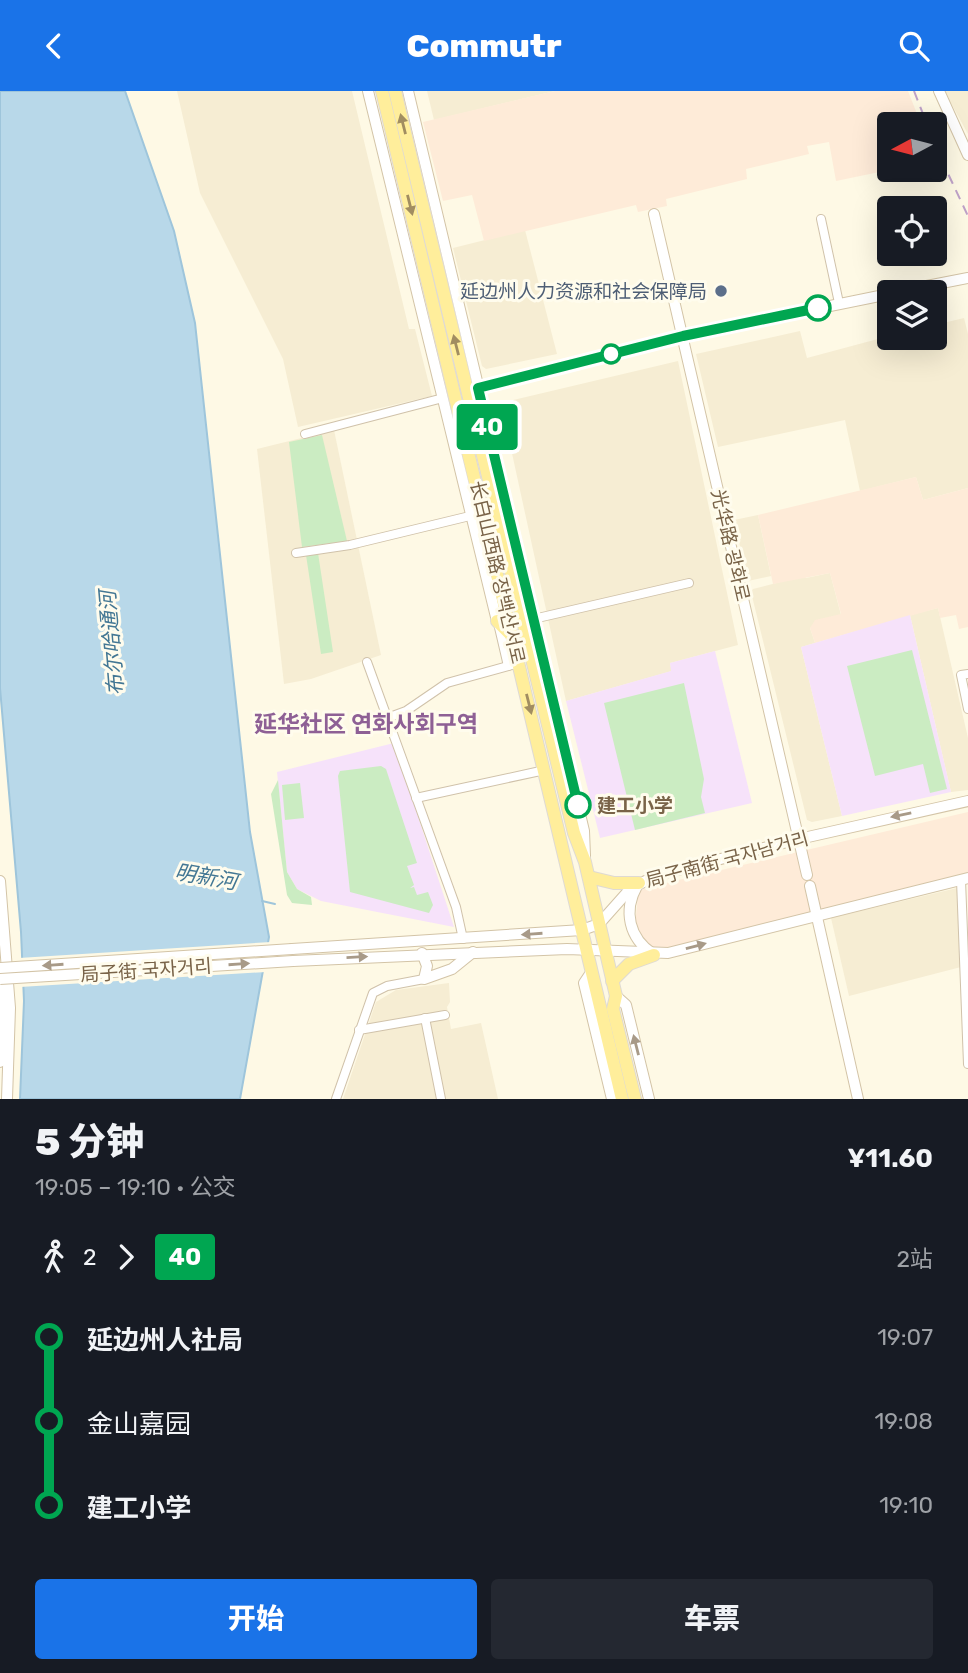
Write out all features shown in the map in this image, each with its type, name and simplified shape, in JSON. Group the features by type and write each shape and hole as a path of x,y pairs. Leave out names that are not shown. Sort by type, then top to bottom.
{"main road":[{"name":"长白山西路 장백산서로","path":"368,91 461,393 527,620 574,833 589,877 616,996 613,1009 635,1099"},
{"name":"长白山西路 장백산서로","path":"382,91 461,393"},
{"name":"长白山西路 장백산서로","path":"395,91 461,393"},
{"name":"长白山西路 장백산서로","path":"408,91 461,393 477,514 497,621"},
{"path":"939,91 968,155"},
{"name":"光华路 광화로","path":"654,214 858,1099"},
{"path":"947,282 968,278"},
{"path":"461,393 683,336 877,295"},
{"name":"长白山西路 장백산서로","path":"477,514 513,638 514,665 545,770 622,1099"},
{"path":"497,621 513,638"},
{"name":"局子南街 국자남거리","path":"599,925 639,883 658,875 799,839 968,801"},
{"path":"589,877 614,883 639,883 630,907 631,926 638,942 654,955"},
{"path":"612,981 629,964 654,955 964,879"},
{"path":"0,881 7,1099"},
{"path":"292,955 582,930 599,925"},
{"path":"292,955 588,949 654,955"},
{"path":"422,953 427,966 425,979 452,969 473,952"},
{"name":"局子街 국자거리","path":"0,966 292,955"},
{"name":"局子街 국자거리","path":"0,979 292,955"},
{"path":"0,966 4,1020 0,1062"},
{"name":"长白山西路 장백산서로","path":"592,971 584,983 612,1099"},
{"name":"长白山西路 장백산서로","path":"616,996 626,1005 649,1099"}],"street":[{"path":"821,219 839,303"},
{"path":"304,434 461,393"},
{"path":"296,553 350,545 477,514"},
{"path":"527,620 689,583"},
{"path":"387,718 406,711 447,683 514,665 497,621"},
{"path":"367,662 456,907 463,939"},
{"path":"968,674 961,675 968,709"},
{"path":"416,798 545,770"},
{"path":"964,879 968,1064"},
{"path":"336,1099 373,993 377,989 425,979"},
{"path":"359,1030 444,1015"},
{"path":"425,1018 441,1099"}],"shaded area":[{"path":"177,91 352,91 409,329 415,329 432,396 298,427 283,359 200,193"},
{"path":"427,91 555,91 434,120"},
{"path":"555,91 908,91 916,112 877,112 877,172 836,181 829,142 807,146 809,154 746,169 747,179 666,199 667,206 638,212 636,205 484,241 472,195 443,201 423,122"},
{"path":"945,91 968,91 968,134 952,105"},
{"path":"525,230 557,354 486,369 482,366 453,248"},
{"path":"964,318 968,334 968,488 923,500 916,477 860,491 845,420 718,447 696,354 800,331 807,358 877,339 877,350 947,350 947,322"},
{"path":"678,361 738,645 670,663 672,671 566,701 501,403"},
{"path":"334,430 381,655 311,679 284,684 257,449"},
{"path":"916,477 923,500 968,488 968,627 959,629 956,615 940,618 938,608 815,643 810,628 815,620 841,614 830,573 773,584 758,515"},
{"path":"758,515 771,576 748,581 734,520"},
{"path":"830,573 841,615 810,628 815,643 801,647 842,816 812,822 807,820 751,592 753,589 803,576 806,578"},
{"path":"938,608 968,738 968,790 951,792 910,615"},
{"path":"910,615 951,792 842,816 801,647"},
{"path":"715,651 752,803 600,838 566,701 671,671 670,663"},
{"path":"394,743 454,927 321,901 297,889 287,872 277,772"},
{"path":"968,812 968,873 659,951 643,940 635,924 638,896 641,890 649,887"},
{"path":"957,888 961,967 849,996 831,918"},
{"path":"449,983 450,1002 447,1007 451,1029 481,1023 498,1099 343,1099 376,1002 396,990"}],"green space":[{"path":"322,435 347,541 302,547 289,442"},
{"path":"318,553 333,652 321,654 306,555"},
{"path":"912,650 947,789 930,793 923,764 875,776 847,666"},
{"path":"684,683 704,779 701,797 705,813 635,830 604,703"},
{"path":"381,766 386,769 417,863 407,866 414,885 410,888 414,887 417,895 428,892 433,905 429,913 350,892 338,776 340,771"},
{"path":"278,780 287,872 297,889 311,897 312,905 292,903 287,895 271,794"},
{"path":"300,783 304,818 285,820 282,785"}],"water":[{"name":"布尔哈通河","path":"0,91 125,91 174,231 195,323 250,832 269,937 240,1099 20,1099 24,1001 21,932 0,688"}],"pier":[{"path":"271,942 266,972 20,987 19,958"}],"waterway":[{"name":"明新河","path":"262,901 275,904"}],"railway":[{"path":"914,91 922,112"},
{"path":"947,172 968,216"}],"bus line":[{"name":"40","path":"578,805 478,388 683,336 818,308"}],"place":[{"name":"延边州人力资源和社会保障局","path":"721,291"},
{"name":"建工小学","path":"578,805"}],"district":[{"name":"延华社区 연화사회구역","path":"366,724"}]}
